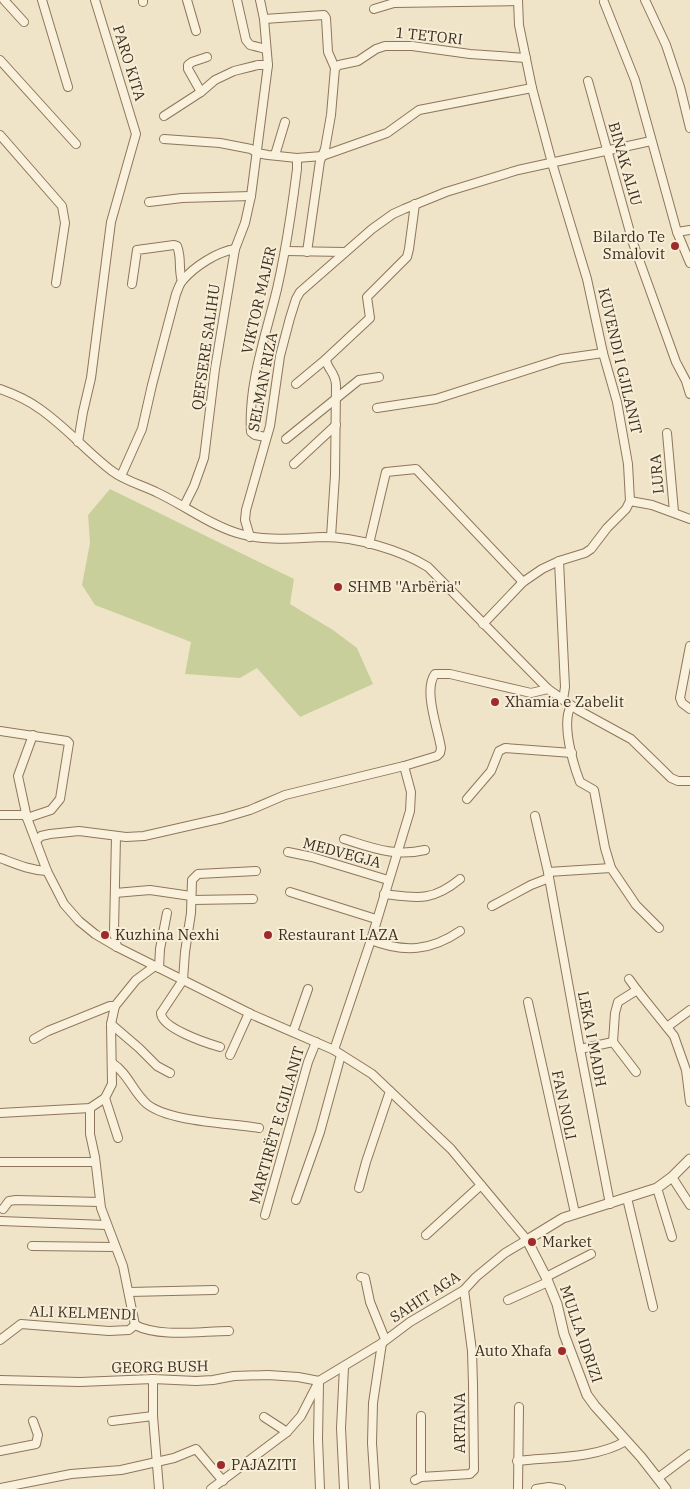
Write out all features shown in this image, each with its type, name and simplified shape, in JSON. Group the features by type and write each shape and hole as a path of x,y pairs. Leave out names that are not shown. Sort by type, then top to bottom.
{"street":[{"path":"4,0 24,22"},
{"path":"42,0 68,87"},
{"name":"PARO KITA","path":"78,442 91,378 111,222 136,134 95,0"},
{"path":"187,0 196,31"},
{"path":"237,0 246,40 250,45 266,49"},
{"path":"235,249 245,223 251,196 268,65 264,19 260,0"},
{"path":"374,9 394,3 476,0 518,1"},
{"path":"645,0 666,45 680,88 690,128"},
{"name":"KUVENDI I GJILANIT","path":"518,1 519,25 532,88 552,163 587,279 603,353 617,402 625,440 630,501"},
{"path":"604,2 633,73 677,232 690,263"},
{"path":"264,19 324,15 326,18 328,52 334,68 331,115 325,149 320,161 307,252"},
{"name":"1 TETORI","path":"334,68 358,61 376,49 385,46 412,46 470,54 526,58"},
{"path":"201,92 188,69 188,65 207,57"},
{"path":"0,60 76,144"},
{"path":"164,116 201,92 215,80 234,71 258,65 268,65"},
{"name":"BINAK ALIU","path":"588,81 633,242 676,362 686,381 690,394"},
{"path":"164,139 220,143 251,149 258,153 297,158 322,156 387,133 419,110 532,88"},
{"path":"274,155 285,122"},
{"path":"0,135 62,206 65,223 56,283"},
{"name":"SELMAN RIZA","path":"250,537 245,520 246,510 272,413 280,356 296,299 300,292 345,252 393,214 415,204 446,192 518,170 651,141"},
{"name":"VIKTOR MAJER","path":"266,437 251,432 253,397 258,367 286,251 297,158"},
{"path":"149,202 182,198 251,196"},
{"path":"296,384 370,318 367,297 407,257 415,204"},
{"path":"677,232 690,230"},
{"path":"121,476 142,429 176,294 182,281 178,246 137,250 132,284"},
{"name":"QEFSERE SALIHU","path":"182,281 211,259 228,250 235,249 215,369 204,458 194,486 184,506"},
{"path":"286,251 345,252"},
{"path":"377,408 436,399 561,359 603,353"},
{"path":"326,359 326,364 336,378 336,475 331,537"},
{"path":"286,439 360,380 379,377"},
{"path":"0,389 42,410 100,461 121,476 184,506 221,528 250,537 331,537 370,544 405,555 428,567 548,689 571,706 631,739 671,778 678,781 690,781"},
{"path":"294,464 336,425"},
{"name":"LURA","path":"667,433 674,512"},
{"path":"370,544 386,472 416,469 522,582"},
{"path":"484,624 522,582 542,569 591,549 626,509 630,501"},
{"name":"LURA","path":"630,501 652,505 690,519"},
{"path":"559,561 565,687 563,700"},
{"path":"690,646 680,698 682,703 690,709"},
{"path":"36,841 41,836 79,831 116,836 144,836 222,818 250,810 285,795 404,766 436,756 440,753 439,739 430,690 435,674 450,674 531,693 548,689"},
{"path":"571,706 568,710 567,720 572,753 580,782 594,790 604,848 611,868 636,905 659,928"},
{"path":"0,731 67,741 70,746 60,799 51,810 26,816 0,815"},
{"name":"MARTIRËT E GJILANIT","path":"33,735 18,772 26,816 46,871 64,904 79,921 117,948 249,1013 338,1052 372,1074 451,1149 527,1240"},
{"path":"467,799 491,771 499,751 505,748 572,753"},
{"name":"MEDVEGJA","path":"296,1200 320,1132 338,1052 376,919 410,811 411,792 404,766"},
{"name":"LEKA I MADH","path":"535,816 548,875 610,1204"},
{"path":"116,836 114,931 117,948"},
{"name":"MEDVEGJA","path":"344,839 386,852 409,854 425,850"},
{"name":"MEDVEGJA","path":"288,852 312,857 388,880"},
{"path":"0,858 22,867 46,871"},
{"path":"492,906 548,875 611,868"},
{"path":"220,1047 195,1038 169,1025 163,1020 161,1012 184,980 192,880 198,874 256,871"},
{"name":"MEDVEGJA","path":"384,894 417,898 432,896 448,889 460,880"},
{"path":"115,893 150,890 192,898 253,899"},
{"path":"290,892 376,919"},
{"path":"0,1113 90,1108 105,1098 112,1084 111,1024 115,1006 136,980 157,967 167,913"},
{"path":"371,940 401,948 419,948 436,944 460,930"},
{"path":"629,979 674,1036 686,1070 690,1102"},
{"path":"293,1032 308,989"},
{"path":"636,1072 614,1042 615,1013 618,1002 638,990"},
{"name":"FAN NOLI","path":"528,1002 558,1145 575,1214"},
{"path":"34,1039 48,1031 110,1006 115,1006"},
{"path":"667,1027 690,1010"},
{"path":"230,1055 249,1013"},
{"path":"111,1024 157,1066 170,1073"},
{"name":"MARTIRËT E GJILANIT","path":"266,1215 308,1062 316,1042"},
{"path":"580,1049 614,1042"},
{"path":"112,1062 128,1078 147,1104 157,1110 194,1119 259,1128"},
{"path":"359,1188 390,1091"},
{"path":"105,1098 118,1138"},
{"path":"90,1108 90,1134 100,1202 106,1225 123,1266 135,1325"},
{"path":"527,1240 563,1218 657,1188 672,1177 690,1159"},
{"path":"0,1162 95,1162"},
{"path":"672,1177 690,1205"},
{"path":"426,1235 481,1185"},
{"path":"657,1188 672,1237"},
{"path":"628,1198 653,1307"},
{"path":"3,1208 9,1201 16,1200 100,1202"},
{"path":"0,1222 106,1225"},
{"name":"MULLA IDRIZI","path":"527,1240 547,1280 564,1334 587,1395 666,1489"},
{"name":"SAHIT AGA","path":"320,1381 384,1341 410,1322 464,1290 476,1277 505,1253 527,1240"},
{"path":"32,1246 114,1247"},
{"name":"MULLA IDRIZI","path":"508,1300 591,1254"},
{"name":"SAHIT AGA","path":"361,1277 365,1278 367,1282 370,1302 384,1341 373,1403 372,1443 375,1489"},
{"path":"129,1292 214,1290"},
{"name":"ARTANA","path":"421,1416 418,1479 470,1474 474,1470 472,1360 464,1290"},
{"name":"ALI KELMENDI","path":"0,1340 21,1324 108,1331 129,1330 135,1325 147,1330 161,1332 229,1331"},
{"path":"344,1367 341,1428 344,1489"},
{"name":"GEORG BUSH","path":"0,1380 101,1382 153,1379 196,1381 234,1376 268,1375 320,1381"},
{"path":"153,1379 152,1416 159,1489"},
{"path":"211,1489 288,1432 301,1416 320,1381"},
{"path":"320,1381 318,1439 320,1489"},
{"path":"519,1407 517,1489 524,1489"},
{"path":"112,1421 152,1416"},
{"path":"264,1416 288,1432"},
{"path":"0,1451 36,1444 38,1435 33,1421"},
{"path":"517,1461 594,1452 626,1442"},
{"path":"0,1488 71,1474 121,1470 156,1463 183,1455 196,1448 223,1481"},
{"path":"658,1478 690,1454"},
{"path":"536,1489 549,1487 561,1489"}],"green space":[{"path":"110,489 294,579 290,604 333,630 357,648 373,684 300,717 257,668 240,678 185,674 191,642 95,605 82,585 90,543 88,515"}],"place":[{"name":"Bilardo Te Smalovit","path":"675,246"},
{"name":"SHMB ''Arbëria''","path":"338,587"},
{"name":"Xhamia e Zabelit","path":"495,702"},
{"name":"Kuzhina Nexhi","path":"105,935"},
{"name":"Restaurant LAZA","path":"268,935"},
{"name":"Market","path":"532,1242"},
{"name":"Auto Xhafa","path":"562,1351"},
{"name":"PAJAZITI","path":"221,1465"}]}
